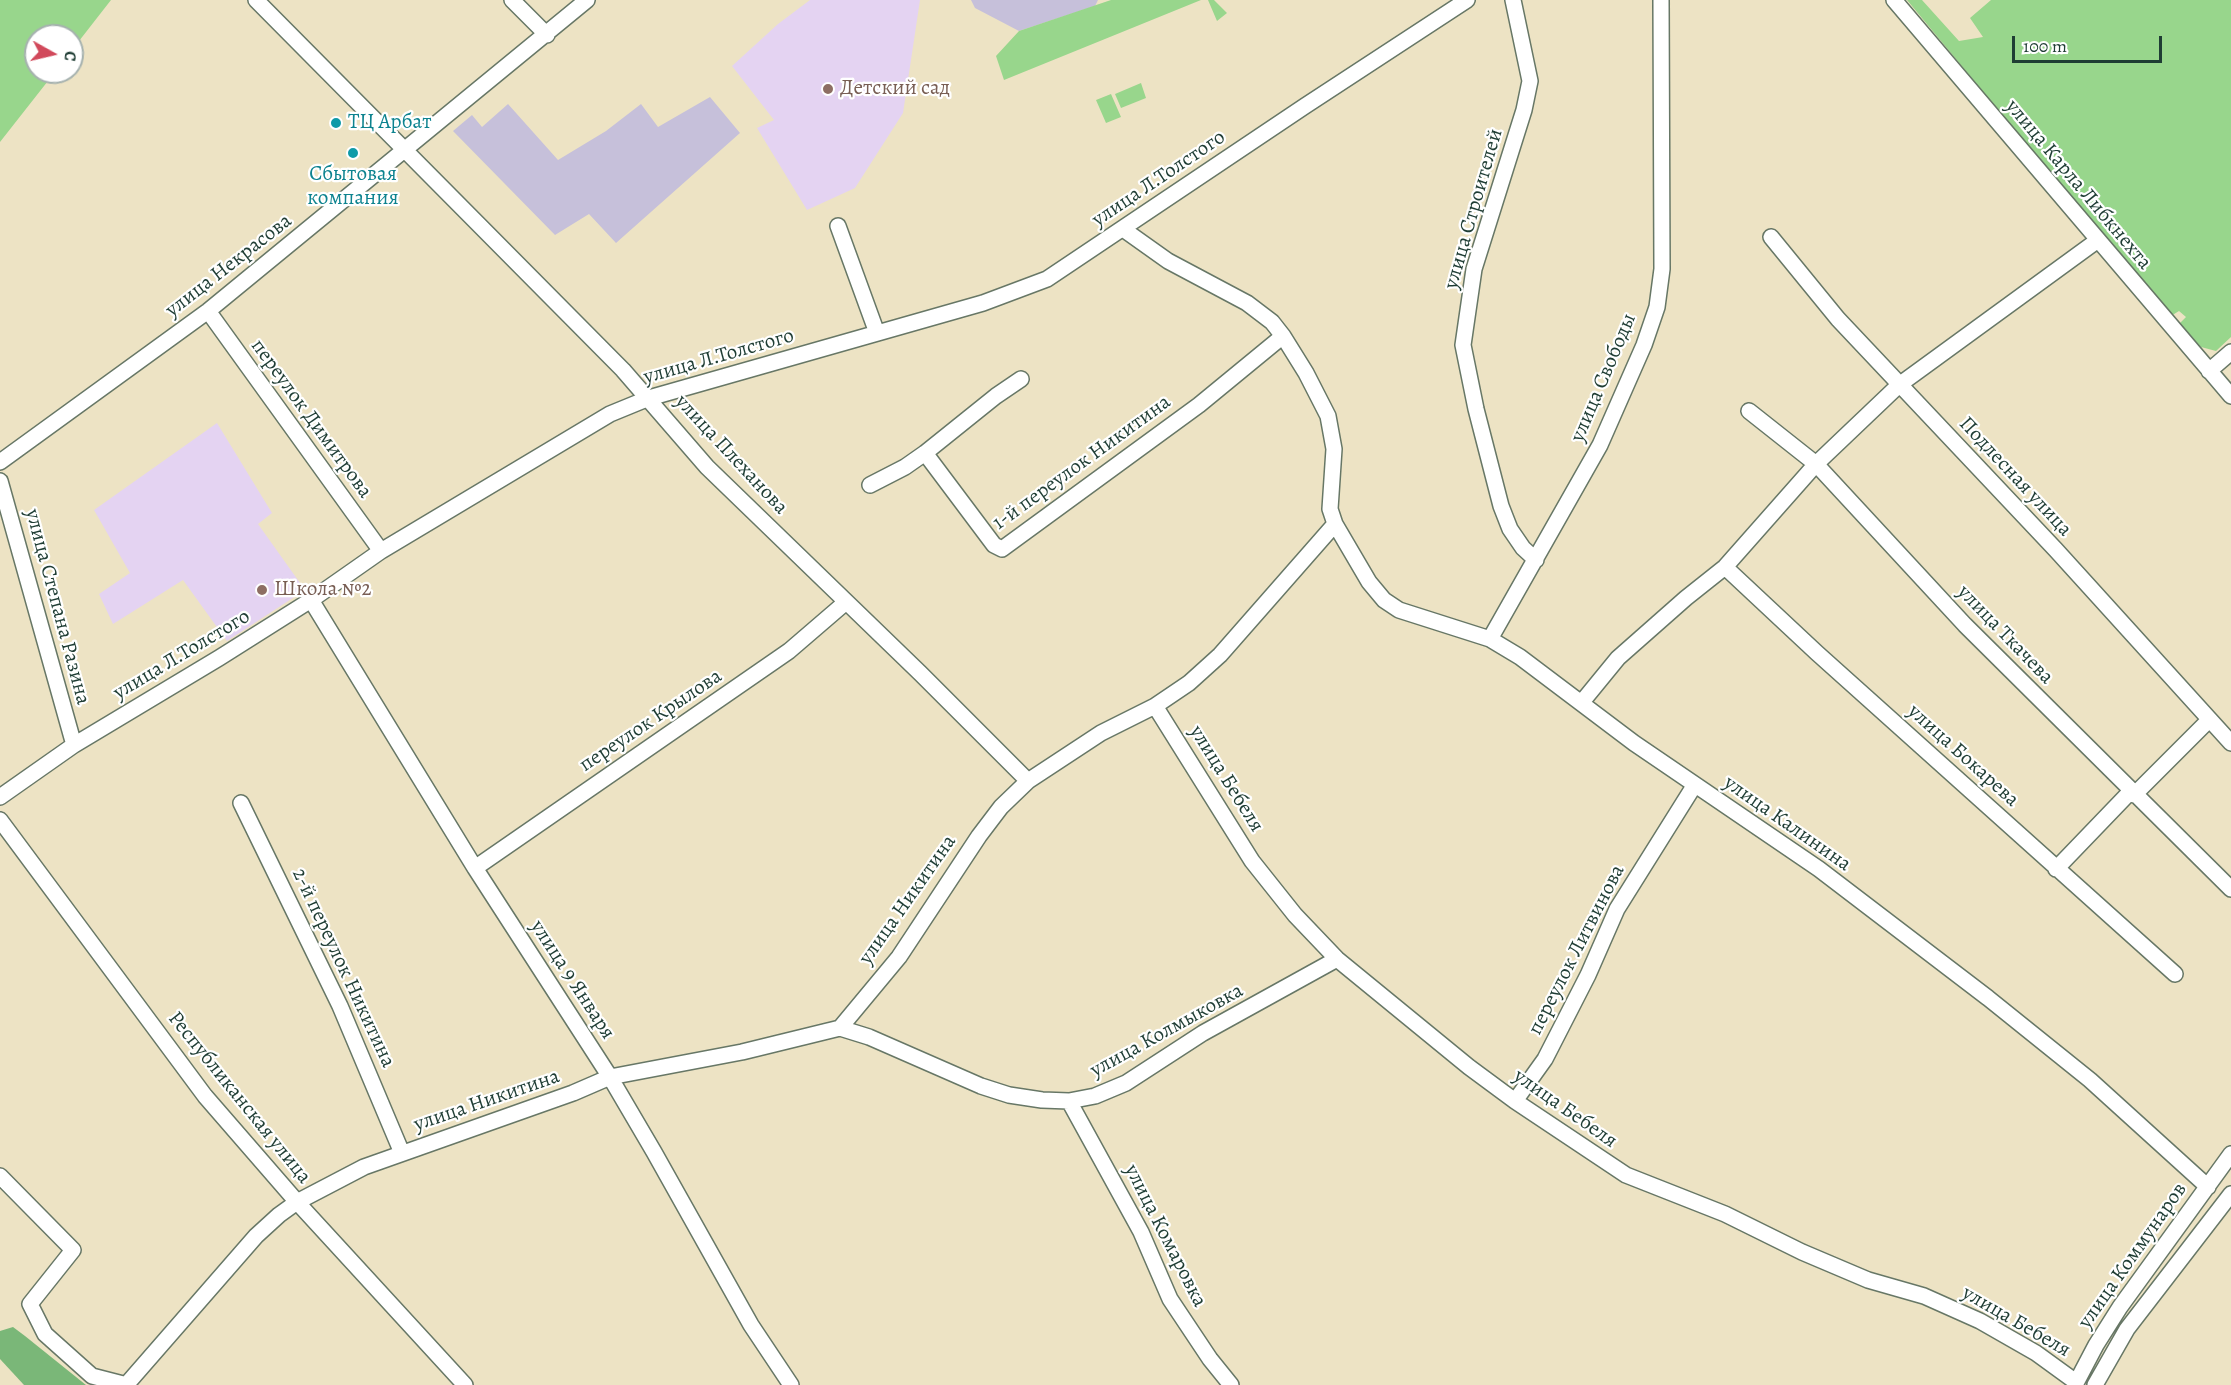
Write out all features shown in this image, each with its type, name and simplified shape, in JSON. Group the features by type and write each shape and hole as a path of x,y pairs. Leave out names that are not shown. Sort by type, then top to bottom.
{"street":[{"name":"улица Плеханова","path":"256,0 648,398 707,467 1029,781"},
{"path":"512,0 547,35"},
{"name":"улица Некрасова","path":"0,462 208,311 587,0"},
{"name":"улица Л.Толстого","path":"0,797 74,745 311,600 381,551 610,414 648,398 983,303 1047,279 1467,0"},
{"name":"улица Строителей","path":"1513,0 1530,81 1524,110 1474,269 1463,345 1500,506 1510,529 1523,548 1536,560"},
{"name":"улица Свободы","path":"1490,639 1600,445 1644,345 1657,307 1662,269 1661,0"},
{"name":"улица Карла Либкнехта","path":"1894,0 2231,396"},
{"path":"838,226 877,333"},
{"path":"1123,229 1168,261 1247,303 1272,322 1306,373 1329,416 1334,448 1330,509 1335,524"},
{"name":"Подлесная улица","path":"1771,237 1838,319 2056,550 2231,743"},
{"path":"1582,702 1618,658 1725,567 1816,464 1899,385 2098,240"},
{"name":"переулок Димитрова","path":"208,311 381,551"},
{"name":"1-й переулок Никитина","path":"925,453 994,545 1002,549 1199,405 1282,336"},
{"path":"2209,371 2231,352"},
{"path":"870,485 892,475 925,453 1021,379"},
{"name":"улица Ткачева","path":"1749,411 1816,464 1965,626 2231,890"},
{"name":"улица Степана Разина","path":"0,481 74,745"},
{"name":"улица Калинина","path":"1335,524 1369,582 1384,600 1407,613 1490,639 1520,657 1694,786 1819,869 1988,998 2090,1080 2208,1187"},
{"name":"улица Никитина","path":"127,1385 256,1236 297,1202 364,1167 573,1093 609,1077 742,1052 840,1028 899,957 979,836 1001,807 1029,781 1101,733 1155,706 1189,683 1220,655 1335,524"},
{"name":"улица Бокарева","path":"1725,567 2056,869 2175,974"},
{"name":"улица 9 Января","path":"311,600 475,868 609,1077 751,1325 791,1385"},
{"name":"переулок Крылова","path":"475,868 789,651 846,602"},
{"name":"улица Бебеля","path":"1155,706 1252,861 1295,915 1337,959 1469,1067 1515,1101 1626,1175 1725,1214 1802,1252 1868,1280 1924,1296 1980,1321 2036,1353 2075,1383"},
{"path":"2056,869 2209,720"},
{"name":"переулок Литвинова","path":"1515,1101 1545,1059 1588,975 1617,909 1694,786"},
{"name":"2-й переулок Никитина","path":"241,803 340,1006 402,1153"},
{"name":"Республиканская улица","path":"0,820 205,1096 297,1202 465,1385"},
{"name":"улица Колмыковка","path":"840,1028 869,1037 981,1086 1009,1095 1041,1100 1070,1101 1095,1096 1126,1083 1203,1034 1337,959"},
{"name":"улица Комаровка","path":"1070,1101 1141,1232 1170,1299 1210,1359 1232,1385"},
{"name":"улица Коммунаров","path":"2075,1383 2120,1307 2231,1154"},
{"path":"0,1176 73,1250 30,1304 45,1334 92,1376 127,1385"},
{"name":"улица Коммунаров","path":"2095,1385 2127,1329 2231,1194"}],"shaded area":[{"name":"Детский сад","path":"810,0 920,0 903,113 855,188 807,210 757,128 774,120 732,66 778,24"},
{"path":"971,0 1098,0 1095,6 1019,31 975,8"},
{"path":"710,97 740,133 616,243 589,214 555,235 453,131 472,115 482,127 508,104 558,160 606,131 641,104 658,127"},
{"path":"217,423 272,513 258,524 305,590 227,641 183,580 113,624 99,594 130,573 94,510"}],"green space":[{"path":"0,0 111,0 84,35 84,24 24,24 24,84 46,84 0,142"},
{"path":"1111,0 1201,0 1004,80 996,56 1019,31"},
{"path":"1208,0 1214,0 1227,13 1217,21"},
{"path":"1907,0 1922,0 1959,41 1983,37 1970,18 1991,0 2231,0 2231,337 2216,351 2201,347 2186,333 2179,324 2186,317 2179,311 2171,316"},
{"path":"1141,83 1146,98 1121,108 1115,94"},
{"path":"1111,94 1121,117 1106,123 1096,100"},
{"path":"13,1327 86,1385 24,1385 0,1359 0,1331"}],"place":[{"name":"Детский сад","path":"828,89"},
{"name":"ТЦ Арбат","path":"336,123"},
{"name":"Сбытовая компания","path":"353,153"},
{"name":"Школа №2","path":"262,590"}]}
